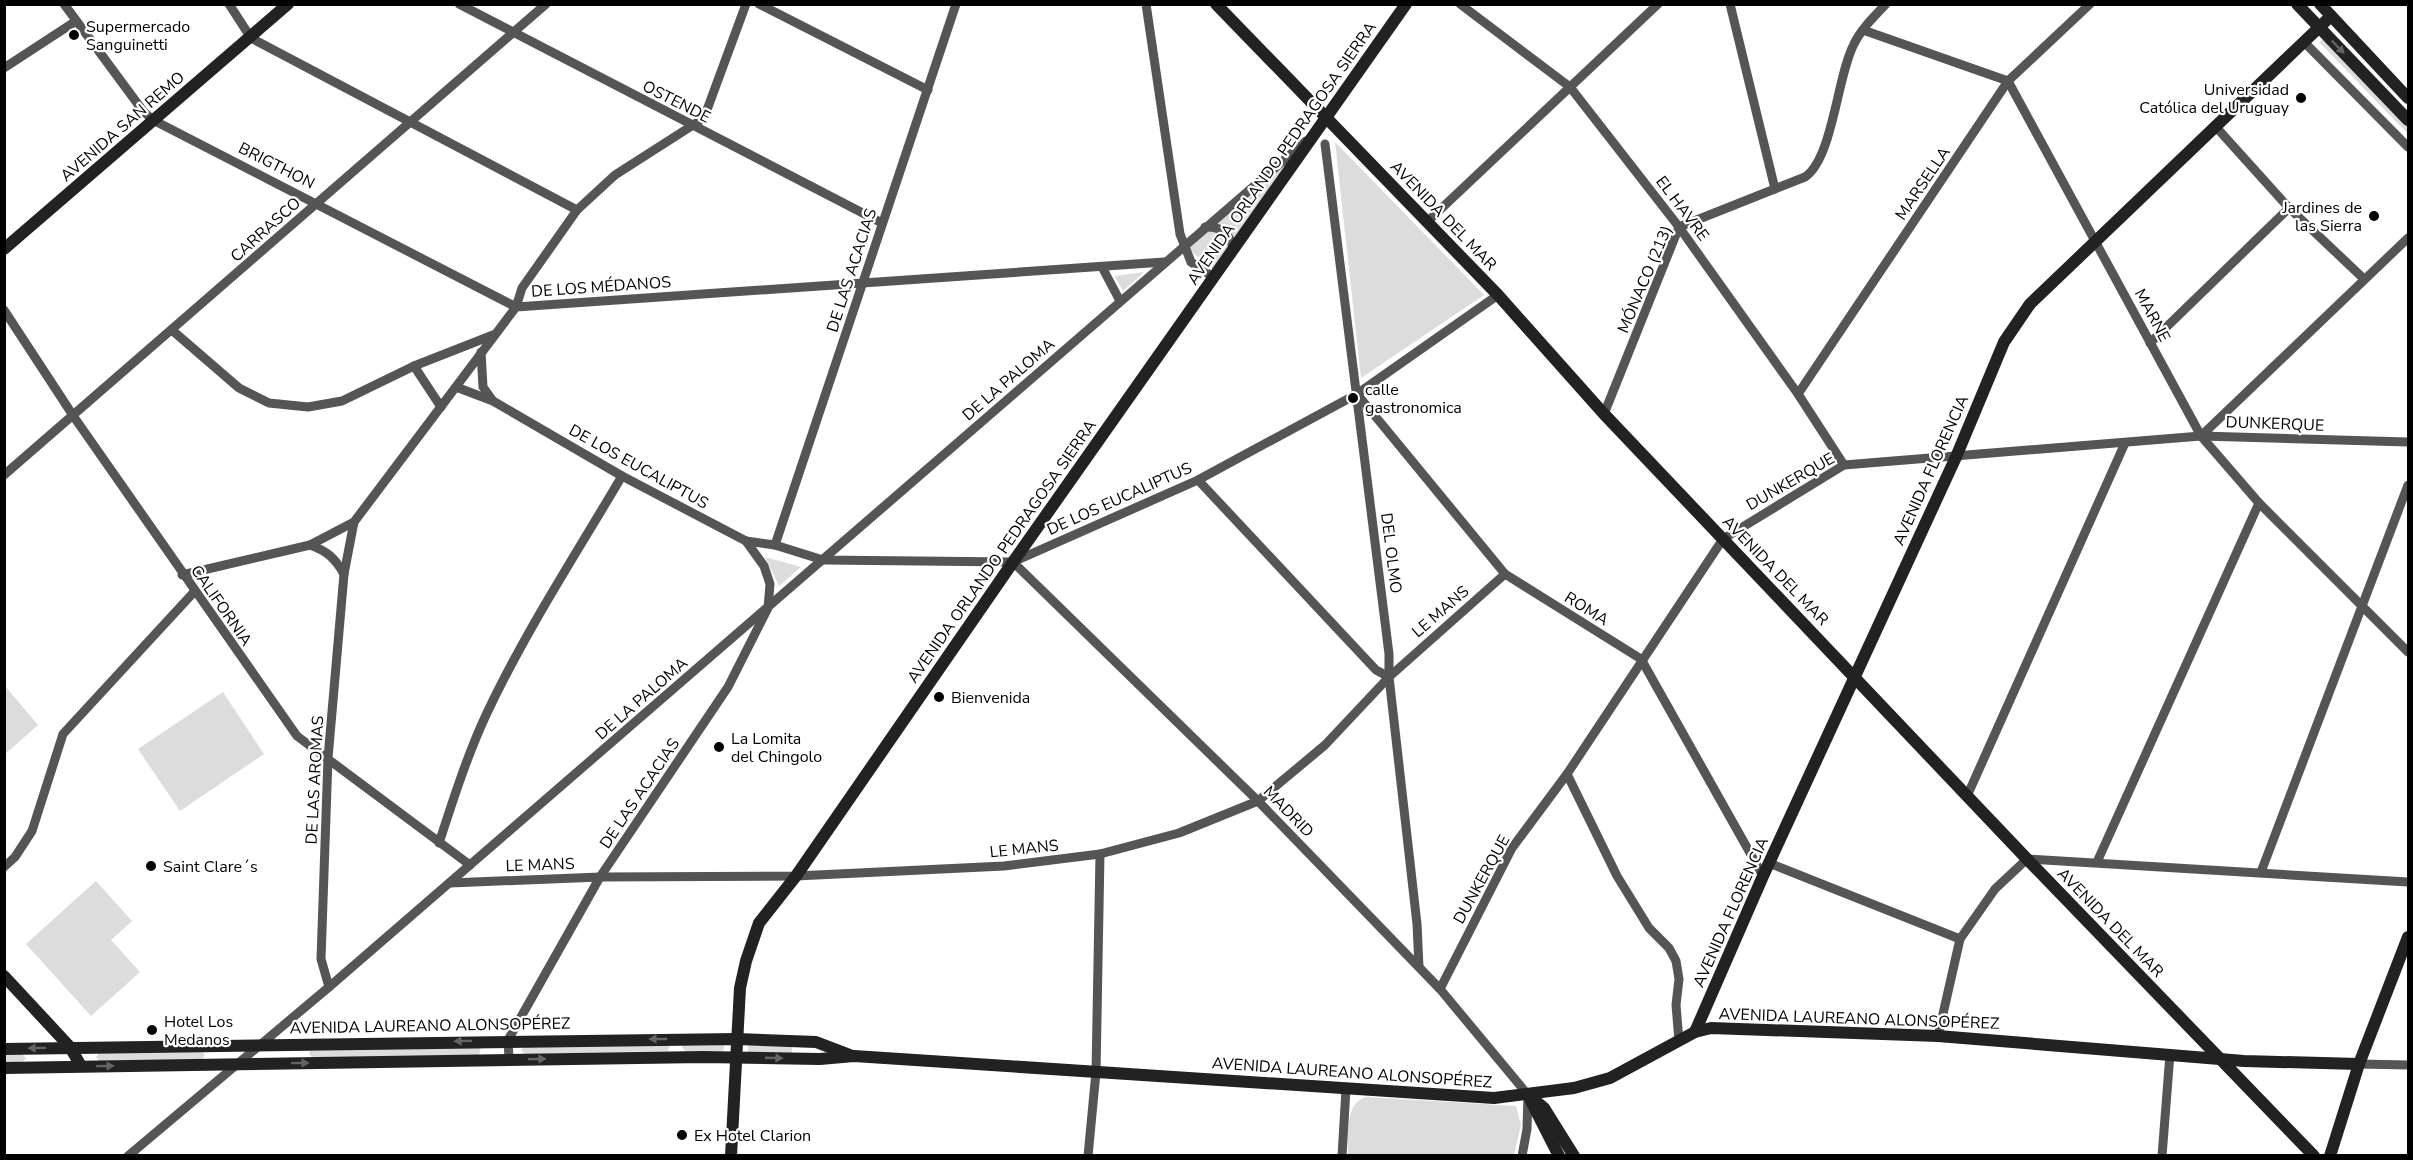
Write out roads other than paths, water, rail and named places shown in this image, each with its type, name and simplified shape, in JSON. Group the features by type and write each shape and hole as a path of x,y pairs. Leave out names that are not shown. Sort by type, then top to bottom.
{"street":[{"name":"BRIGTHON","path":"64,4 143,111 153,120 318,202 516,307"},
{"path":"229,4 251,38 577,210"},
{"name":"AVENIDA SAN REMO","path":"4,249 288,4"},
{"name":"OSTENDE","path":"459,4 882,223"},
{"name":"CARRASCO","path":"4,475 173,331 546,4"},
{"path":"516,307 522,288 577,210 615,175 704,118 746,4"},
{"path":"759,4 928,90"},
{"name":"DE LAS ACACIAS","path":"775,544 956,4"},
{"path":"1146,4 1184,246 1191,262"},
{"name":"AVENIDA DEL MAR","path":"1216,4 1498,295 1604,414 1856,676 2027,859 2314,1155"},
{"name":"AVENIDA ORLANDO PEDRAGOSA SIERRA","path":"731,1155 740,988 746,961 759,923 796,876 1233,247 1406,4"},
{"name":"EL HAVRE","path":"1460,4 1570,87 1679,227 1798,394 1844,465"},
{"path":"1427,222 1658,4"},
{"path":"1730,4 1775,189"},
{"name":"MÓNACO (213)","path":"1604,414 1679,227 1814,171 1822,152 1853,45 1886,4"},
{"name":"MARSELLA","path":"1798,394 2008,81 2090,4"},
{"path":"2297,4 2409,120"},
{"path":"2320,4 2409,98"},
{"name":"AVENIDA FLORENCIA","path":"1695,1032 1763,876 1956,457 2004,342 2030,304 2331,16"},
{"path":"4,68 76,21"},
{"path":"1863,30 2008,81"},
{"path":"2304,42 2409,147"},
{"name":"MARNE","path":"2008,81 2201,436 2259,503 2409,652"},
{"path":"2216,127 2289,208 2364,279"},
{"name":"DE LA PALOMA","path":"128,1155 450,883 1204,227 1312,136"},
{"name":"DEL OLMO","path":"1325,144 1389,654 1389,677 1417,924 1419,967"},
{"path":"2150,343 2289,208"},
{"path":"1204,227 1220,229 1226,233 1233,247"},
{"path":"2201,436 2409,238"},
{"path":"1167,260 1191,262 1213,277"},
{"name":"DE LOS MÉDANOS","path":"182,575 310,545 354,522 516,307 1102,267 1167,260"},
{"path":"1102,267 1120,301"},
{"name":"DE LOS EUCALIPTUS","path":"456,387 493,401 622,476 746,541 775,544 823,560 1013,562 1197,480 1356,394 1498,295"},
{"name":"CALIFORNIA","path":"4,310 182,575 297,736 470,865"},
{"path":"173,331 239,388 269,403 308,407 342,401 414,366 495,334"},
{"path":"482,352 483,387 493,401"},
{"path":"414,366 441,406"},
{"name":"ROMA","path":"1356,394 1504,574 1641,659 1763,876"},
{"name":"DUNKERQUE","path":"1440,989 1512,848 1567,774 1641,659 1723,539 1844,465 2201,436 2409,442"},
{"path":"1968,794 2125,443"},
{"path":"439,843 468,759 487,714 512,665 622,476"},
{"path":"1197,480 1376,670 1389,677"},
{"path":"2261,872 2409,484"},
{"path":"2097,862 2259,503"},
{"name":"DE LAS AROMAS","path":"329,987 321,959 328,758 344,574 354,522"},
{"path":"746,541 764,566 770,584 768,608"},
{"path":"310,545 324,550 335,560 344,574"},
{"name":"MADRID","path":"1013,562 1258,801 1419,967 1528,1095"},
{"name":"LE MANS","path":"450,883 600,877 796,876 1004,866 1100,854 1179,833 1258,801 1325,745 1389,677 1504,574"},
{"path":"4,867 15,857 32,831 63,734 195,592"},
{"name":"DE LAS ACACIAS","path":"508,1040 600,877 728,687 768,608"},
{"path":"1567,774 1617,876 1649,928 1669,948 1676,962 1679,979 1676,1005 1679,1041"},
{"path":"1088,1155 1096,1072 1100,854"},
{"path":"1938,1036 1960,939 1995,889 2027,859 2409,882"},
{"path":"1769,863 1960,939"},
{"path":"2330,1155 2359,1064 2409,937"},
{"path":"4,976 70,1047 81,1066"},
{"name":"AVENIDA LAUREANO ALONSOPÉREZ","path":"4,1068 680,1057 797,1059 854,1056 1482,1098 1528,1095 1574,1088 1610,1078 1695,1032 1730,1028 1938,1036 2220,1059 2409,1065"},
{"path":"680,1039 680,1057"},
{"name":"AVENIDA LAUREANO ALONSOPÉREZ","path":"4,1049 508,1040 737,1039 816,1042 854,1056"},
{"path":"508,1040 509,1059"},
{"path":"797,1042 797,1059"},
{"path":"2162,1155 2170,1054"},
{"path":"1342,1155 1346,1089"},
{"path":"1522,1155 1527,1129 1528,1095"},
{"path":"1528,1095 1559,1155"},
{"path":"1528,1095 1544,1108 1574,1155"}],"place":[{"name":"Supermercado Sanguinetti","path":"74,35"},
{"name":"Universidad Católica del Uruguay","path":"2301,98"},
{"name":"Jardines de las Sierra","path":"2374,216"},
{"name":"calle gastronomica","path":"1353,398"},
{"name":"Bienvenida","path":"939,697"},
{"name":"La Lomita del Chingolo","path":"719,747"},
{"name":"Saint Clare´s","path":"151,866"},
{"name":"Hotel Los Medanos","path":"152,1030"},
{"name":"Ex Hotel Clarion","path":"682,1135"}]}
